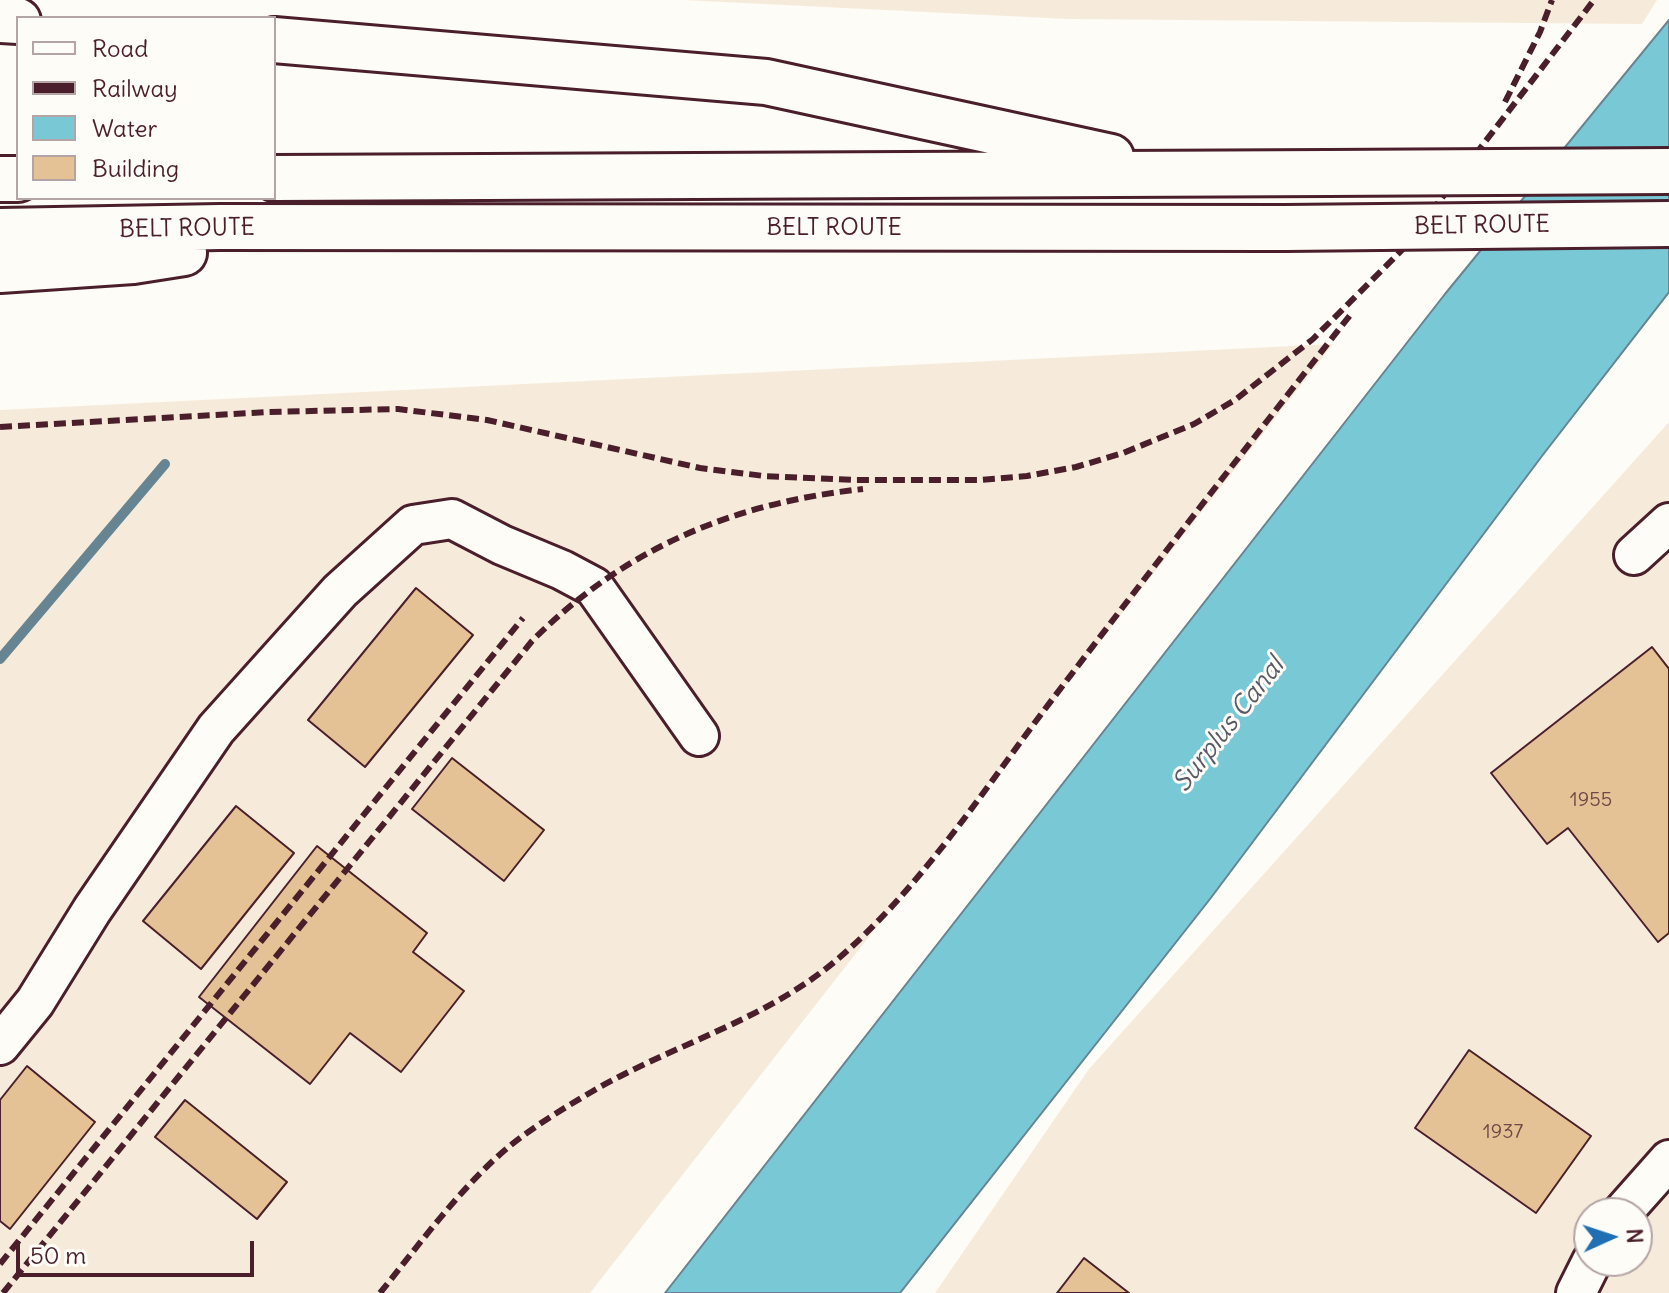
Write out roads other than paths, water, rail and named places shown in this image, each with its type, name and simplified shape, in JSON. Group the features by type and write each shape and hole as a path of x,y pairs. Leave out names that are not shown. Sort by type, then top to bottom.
{"highway":[{"path":"276,40 766,82 1191,174"},
{"path":"276,178 1669,171"},
{"name":"BELT ROUTE","path":"0,231 220,227 1285,228 1669,224"},
{"path":"0,270 133,261 357,229"}],"street":[{"path":"0,1045 35,1002 92,910 216,729 340,591 413,525 452,519 594,587 699,736"},
{"path":"1634,555 1669,523"},
{"path":"1636,1197 1669,1160"}],"water":[{"name":"Surplus Canal","path":"1669,20 1669,292 1210,899 900,1293 665,1293 1445,294"}],"waterway":[{"path":"0,659 165,464"}],"railway":[{"path":"1505,102 1540,32 1552,0"},
{"path":"0,427 268,412 398,409 487,420 700,468 764,476 979,480 1027,476 1076,467 1123,453 1194,424 1235,400 1313,339 1402,250 1594,0"},
{"path":"380,1293 459,1196 493,1160 521,1138 571,1104 624,1074 782,998 811,980 868,931 923,871 1351,314"},
{"path":"3,1293 532,641 605,580 684,535 770,506 863,489"},
{"path":"0,1264 523,618"}]}
